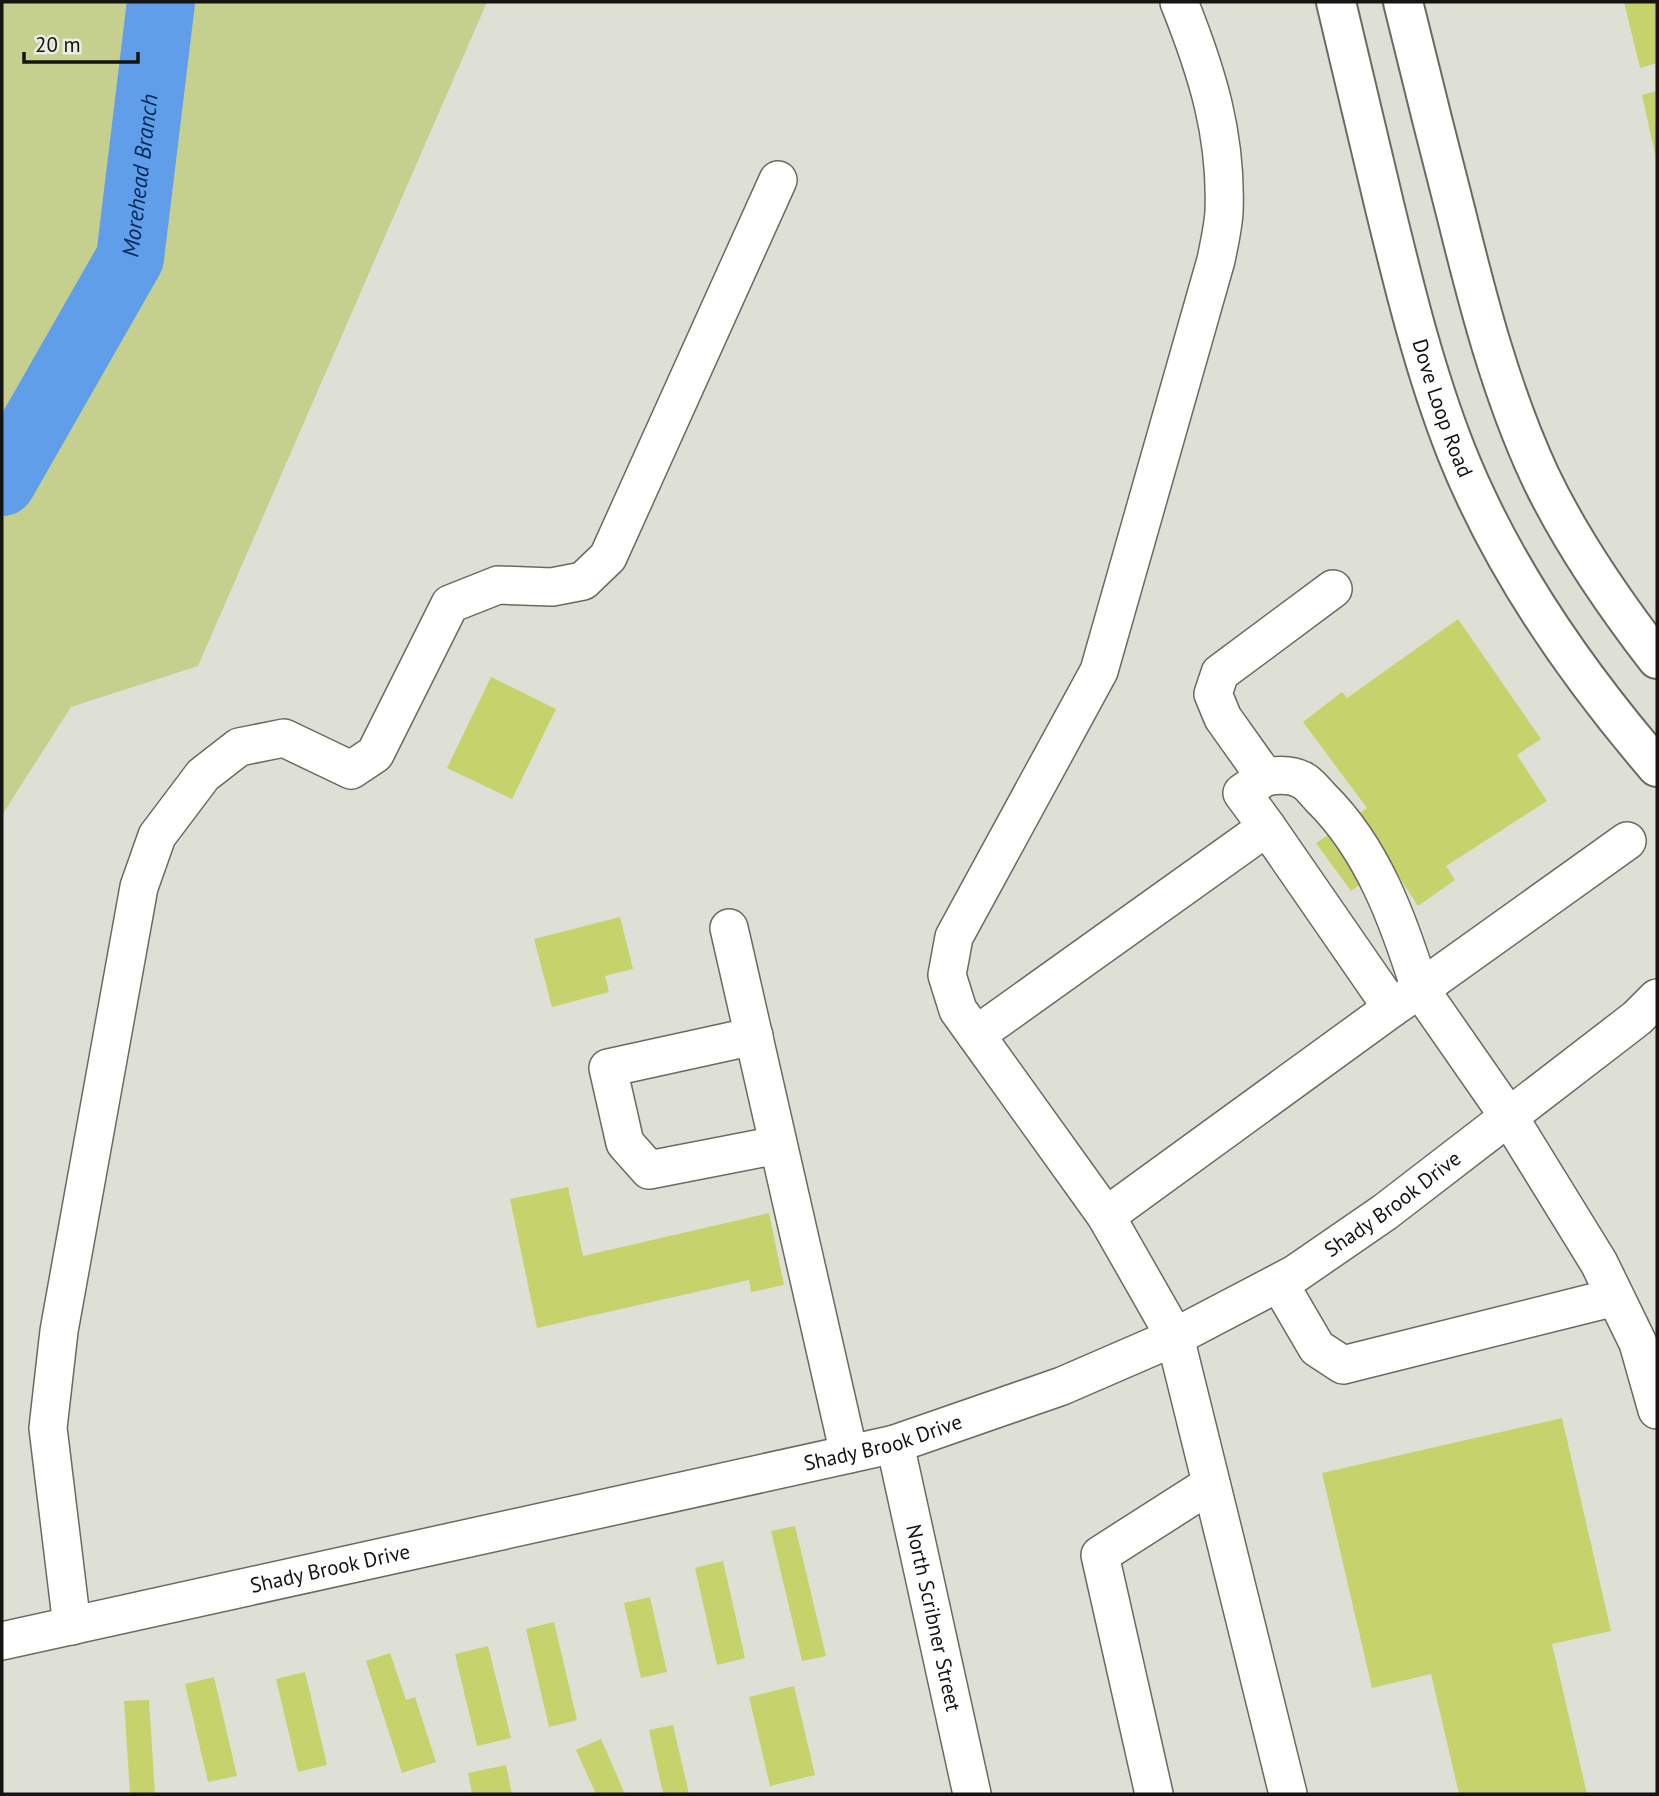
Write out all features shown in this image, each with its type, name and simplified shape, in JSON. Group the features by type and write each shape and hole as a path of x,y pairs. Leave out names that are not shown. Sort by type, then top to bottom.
{"main road":[{"name":"Dove Loop Road","path":"1336,2 1408,306 1456,451 1499,541 1572,660 1657,766"},
{"path":"1403,2 1475,288 1496,360 1520,426 1557,509 1628,622 1657,659"}],"street":[{"path":"1179,2 1218,117 1224,169 1224,215 1216,260 1099,671 954,937 947,975 958,1010 1106,1216 1175,1337 1288,1794"},
{"path":"72,1626 48,1427 61,1317 139,887 157,836 203,775 239,747 284,738 351,770 375,754 450,604 498,585 552,587 583,581 608,557 778,180"},
{"path":"1265,776 1223,718 1213,694 1220,673 1333,589"},
{"path":"1406,999 1409,953 1378,878 1347,828 1302,780 1281,775 1265,776 1242,793 1406,999 1509,1117 1598,1263 1638,1343 1657,1410"},
{"path":"976,1035 1267,827"},
{"path":"1106,1216 1627,841"},
{"path":"729,928 849,1454"},
{"name":"Shady Brook Drive","path":"2,1641 895,1444 1062,1386 1175,1337 1279,1283 1385,1212 1637,1018 1657,998"},
{"path":"754,1036 608,1068 610,1081 625,1143 649,1170 778,1145"},
{"path":"1279,1283 1317,1348 1343,1364 1615,1297"},
{"name":"North Scribner Street","path":"895,1444 972,1794"},
{"path":"1154,1794 1100,1555 1211,1483"}],"green space":[{"path":"2,2 487,2 198,666 71,707 2,815"}],"building":[{"path":"1624,2 1657,2 1657,63 1640,68"},
{"path":"1657,91 1657,158 1656,159 1642,95"},
{"path":"1458,619 1541,739 1517,755 1547,801 1446,866 1455,880 1418,906 1390,863 1351,891 1316,843 1367,808 1303,722 1342,692 1347,698"},
{"path":"491,677 556,709 512,799 447,768"},
{"path":"620,917 633,969 605,976 609,992 552,1007 534,939"},
{"path":"568,1187 583,1256 769,1213 784,1285 751,1292 749,1280 537,1328 510,1199"},
{"path":"1562,1418 1611,1631 1552,1644 1587,1794 1459,1794 1431,1674 1372,1688 1322,1473"},
{"path":"795,1526 826,1656 802,1661 771,1531"},
{"path":"723,1561 745,1658 717,1665 695,1568"},
{"path":"650,1597 667,1672 641,1678 624,1603"},
{"path":"554,1622 577,1720 549,1727 526,1629"},
{"path":"488,1646 511,1738 477,1746 455,1654"},
{"path":"390,1653 406,1700 415,1697 436,1762 402,1773 366,1661"},
{"path":"305,1672 327,1765 298,1772 276,1679"},
{"path":"214,1677 237,1776 208,1782 185,1684"},
{"path":"794,1686 815,1775 770,1786 749,1697"},
{"path":"149,1700 155,1794 130,1794 124,1701"},
{"path":"673,1725 689,1794 663,1794 649,1730"},
{"path":"601,1739 625,1794 596,1794 576,1750"},
{"path":"506,1765 512,1794 472,1794 468,1773"}],"waterway":[{"name":"Morehead Branch","path":"2,482 130,258 161,2"}]}
